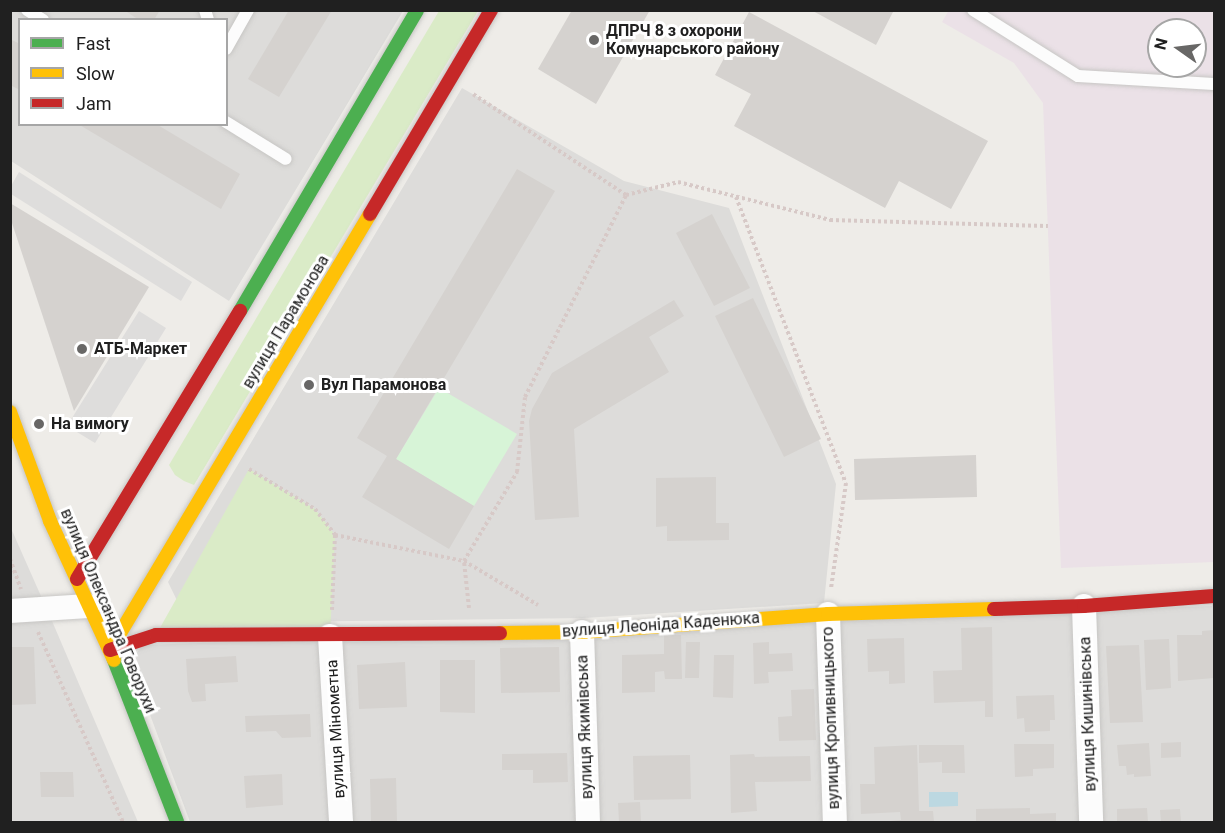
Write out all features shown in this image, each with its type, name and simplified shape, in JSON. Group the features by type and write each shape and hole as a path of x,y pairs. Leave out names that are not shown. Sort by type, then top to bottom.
{"street":[{"path":"77,579 227,333 417,10"},
{"name":"вулиця Парамонова","path":"110,650 490,10"},
{"name":"вулиця Олександра Говорухи","path":"10,412 51,521 110,650 177,822"},
{"name":"вулиця Леоніда Каденюка","path":"110,650 156,635 330,636 582,632 828,614 1084,606 1215,596"},
{"path":"19,610 88,606"},
{"name":"вулиця Кишинівська","path":"1084,606 1091,822"},
{"name":"вулиця Кропивницького","path":"828,614 835,822"},
{"name":"вулиця Якимівська","path":"582,632 588,822"},
{"name":"вулиця Мінометна","path":"330,636 341,822"}],"lane":[{"path":"27,10 41,18"},
{"path":"228,45 248,10"},
{"path":"974,10 1078,76 1215,84"},
{"path":"228,123 286,159"}],"path":[{"path":"473,94 626,195 678,182 830,220 1048,226"},
{"path":"471,634 464,561 517,472 525,397 626,195"},
{"path":"736,197 846,483 828,614"},
{"path":"249,469 315,509 335,534 464,561 543,608"},
{"path":"330,636 335,534"},
{"path":"10,559 19,610 123,822"}],"shaded area":[{"path":"949,10 1214,11 1214,562 1061,568 1043,103 1014,63 942,22"},
{"path":"10,11 403,11 229,301 11,161"},
{"path":"462,88 624,181 729,208 836,484 824,603 584,618 188,623 168,582"},
{"path":"19,172 192,282 181,301 11,194 11,186"},
{"path":"139,311 166,328 95,443 67,426"},
{"path":"10,526 52,621 138,822 11,822"},
{"path":"1214,568 1214,822 190,822 130,661 143,645 1212,606"}],"green space":[{"path":"439,11 478,11 194,485 184,481 175,475 169,465"},
{"path":"439,388 517,434 474,506 396,459"},
{"path":"249,469 315,509 335,535 330,636 156,635"}],"water":[{"path":"929,792 958,792 958,806 929,807"}],"building":[{"path":"124,10 160,10 155,18 136,18"},
{"path":"289,10 332,10 279,97 248,79"},
{"name":"ДПРЧ 8 з охорони Комунарського району","path":"572,10 650,10 596,104 538,69"},
{"path":"811,10 894,10 876,45"},
{"path":"749,12 988,141 951,209 899,181 885,208 734,126 751,94 715,75"},
{"path":"10,39 18,43 18,89 10,85"},
{"path":"81,126 159,126 240,174 221,209"},
{"path":"517,169 555,191 396,459 474,506 449,549 362,497 387,456 357,438"},
{"name":"АТБ-Маркет","path":"10,203 149,287 74,411 10,217"},
{"path":"712,214 750,288 714,306 676,233"},
{"path":"753,298 821,439 784,457 715,316"},
{"path":"674,300 684,316 649,337 669,372 574,429 579,517 535,520 529,421 532,409 552,373"},
{"path":"976,455 977,497 855,500 854,459"},
{"path":"716,477 716,523 729,523 729,540 667,541 667,526 656,527 656,478"},
{"path":"992,627 993,717 985,717 985,701 934,703 933,671 962,670 961,628"},
{"path":"1214,630 1214,678 1178,681 1177,635 1202,635 1202,631"},
{"path":"664,635 681,635 682,679 665,679 664,671 655,672 655,692 622,693 622,655 664,654"},
{"path":"904,638 905,683 889,684 889,671 868,672 867,639"},
{"path":"1169,639 1171,688 1146,690 1144,640"},
{"path":"686,642 700,642 699,678 685,678"},
{"path":"769,642 769,654 792,653 793,671 768,672 769,683 754,684 753,643"},
{"path":"1139,645 1143,722 1110,723 1106,646"},
{"path":"10,647 34,647 36,704 10,705"},
{"path":"559,647 560,692 501,693 500,648"},
{"path":"714,655 734,655 733,698 713,697"},
{"path":"236,656 238,682 205,684 206,701 192,702 188,691 186,659"},
{"path":"440,660 475,660 475,713 440,712"},
{"path":"405,662 407,707 359,709 357,665"},
{"path":"814,689 816,740 779,741 778,717 792,716 791,690"},
{"path":"1054,695 1055,720 1050,720 1050,731 1025,732 1024,718 1017,719 1016,696"},
{"path":"310,714 311,737 282,738 276,731 246,732 245,716"},
{"path":"1181,742 1181,757 1161,758 1161,743"},
{"path":"1149,743 1151,776 1127,775 1126,766 1119,766 1117,745"},
{"path":"1014,744 1054,744 1054,768 1033,769 1033,776 1015,777"},
{"path":"917,745 919,811 933,811 934,822 878,822 901,820 900,812 861,814 860,784 875,784 874,747"},
{"path":"919,745 964,745 965,773 942,773 942,762 919,763"},
{"path":"567,753 568,782 533,783 533,770 502,770 502,754"},
{"path":"754,754 755,757 810,756 811,781 755,782 757,811 731,813 730,755"},
{"path":"690,755 691,799 634,800 633,756"},
{"path":"40,772 73,772 74,797 41,797"},
{"path":"282,774 283,805 246,808 244,776"},
{"path":"396,778 397,822 371,822 370,779"},
{"path":"640,802 641,822 619,822 618,803"},
{"path":"1030,808 1030,814 1056,813 1056,822 976,822 976,809"},
{"path":"1147,808 1148,822 1117,822 1117,809"},
{"path":"1180,809 1181,822 1161,822 1160,810"}],"traffic: fast":[{"path":"240,311 417,10"},
{"path":"114,660 177,822"}],"traffic: slow":[{"path":"110,650 370,214"},
{"path":"10,412 50,521 114,660"},
{"path":"500,633 582,632 828,614 994,609"}],"traffic: jam":[{"path":"370,214 491,10"},
{"path":"77,579 240,311"},
{"path":"994,609 1084,606 1214,596"},
{"path":"110,650 156,635 500,633"}],"place":[{"name":"ДПРЧ 8 з охорони Комунарського району","path":"594,40"},
{"name":"АТБ-Маркет","path":"82,349"},
{"name":"Вул Парамонова","path":"309,385"},
{"name":"На вимогу","path":"39,424"}]}
